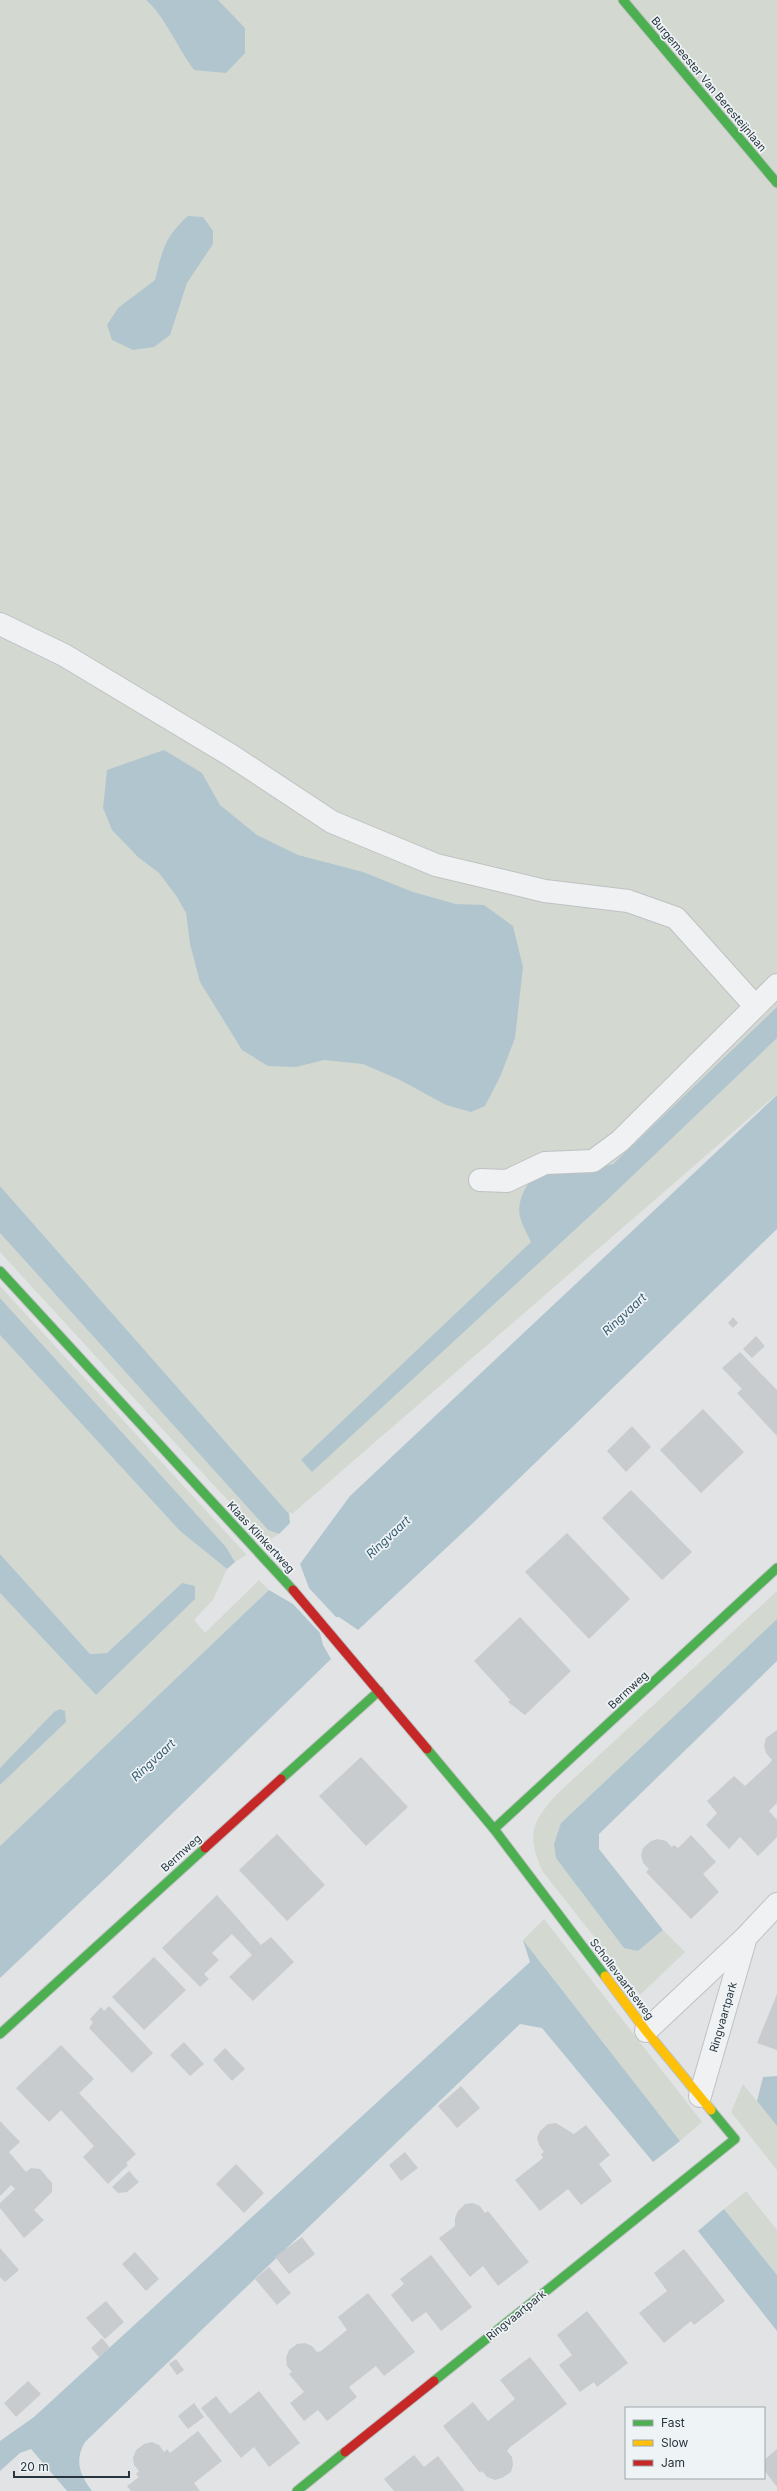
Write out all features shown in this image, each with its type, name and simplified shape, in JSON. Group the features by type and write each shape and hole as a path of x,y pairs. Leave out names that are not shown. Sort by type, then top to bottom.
{"street":[{"name":"Burgemeester Van Beresteijnlaan","path":"623,0 777,183"},
{"path":"0,624 64,655 232,756 332,822 436,865 545,891 628,901 676,918 755,1006"},
{"path":"480,1180 506,1181 545,1163 593,1161 620,1141 777,985"},
{"name":"Klaas Klinkertweg","path":"0,1271 289,1585 494,1829"},
{"name":"Bermweg","path":"494,1829 777,1568"},
{"name":"Bermweg","path":"0,2034 379,1691"},
{"name":"Schollevaartseweg","path":"494,1829 646,2031 735,2139"},
{"name":"Ringvaartpark","path":"646,2031 746,1938 777,1904"},
{"name":"Ringvaartpark","path":"700,2096 746,1938"},
{"name":"Ringvaartpark","path":"297,2491 735,2139"}],"shaded area":[{"path":"0,0 777,0 777,1094 292,1514 290,1512 289,1514 0,1186"},
{"path":"0,1233 268,1530 279,1534 268,1541 221,1493 0,1252"},
{"path":"0,1286 246,1555 235,1562 226,1547 0,1298"},
{"path":"0,1335 180,1531 227,1569 213,1600 194,1620 205,1633 259,1580 269,1590 0,1846 0,1785 66,1722 13,1756 0,1768 0,1593 96,1695 182,1583 107,1653 90,1654 0,1554"},
{"path":"777,1591 777,1619 561,1823 638,1951 663,1930 685,1952 640,1995 543,1872 534,1848 534,1830 541,1813 557,1794"},
{"path":"544,1919 702,2122 680,2141 523,1940"},
{"path":"743,2084 777,2126 777,2170 731,2112"},
{"path":"746,2191 777,2230 777,2275 724,2209"}],"water":[{"path":"146,0 218,0 245,28 245,53 226,73 194,70 159,14"},
{"path":"188,216 203,217 213,231 213,244 187,283 170,335 154,347 133,350 112,340 107,325 118,308 155,280 162,252 169,237 180,223"},
{"path":"164,750 202,773 220,805 257,835 298,855 363,872 413,892 456,904 484,905 513,926 523,967 515,1038 500,1077 485,1106 471,1112 446,1105 400,1080 363,1064 324,1060 296,1067 268,1066 242,1050 200,982 190,944 186,913 177,897 159,873 138,857 112,830 103,808 107,770"},
{"path":"777,1007 777,1038 605,1202 312,1472 301,1460 531,1242 520,1217 519,1211 519,1205 524,1191 530,1182 537,1176 546,1173 566,1170 598,1169 613,1164"},
{"name":"Ringvaart","path":"777,1095 777,1229 473,1523 358,1630 339,1617 336,1617 309,1588 300,1564 350,1496"},
{"path":"0,1186 289,1514 290,1523 279,1534 268,1530 0,1233"},
{"path":"0,1298 226,1547 235,1562 227,1569 180,1531 0,1335"},
{"path":"0,1554 90,1654 107,1653 182,1583 195,1586 195,1599 96,1695 0,1593"},
{"name":"Ringvaart","path":"269,1590 293,1604 320,1633 323,1645 331,1659 109,1875 0,1978 0,1846"},
{"path":"777,1619 777,1661 599,1834 599,1849 663,1930 638,1951 624,1948 556,1858 554,1844 561,1823"},
{"path":"60,1709 65,1711 66,1722 0,1785 0,1768 54,1712"},
{"path":"523,1940 680,2141 653,2162 542,2028 520,2024 85,2442 80,2455 80,2468 84,2480 92,2491 67,2491 31,2449 20,2453 0,2471 0,2441 34,2417 530,1962"},
{"path":"777,2076 777,2126 757,2101 763,2077"},
{"path":"724,2209 777,2275 777,2331 698,2231"}],"building":[{"path":"733,1317 738,1323 733,1328 728,1323"},
{"path":"756,1336 765,1346 752,1358 743,1349"},
{"path":"740,1352 777,1390 777,1436 737,1393 742,1389 722,1368"},
{"path":"703,1409 744,1452 701,1493 660,1450"},
{"path":"632,1426 651,1447 626,1472 607,1451"},
{"path":"631,1490 692,1552 662,1580 602,1518"},
{"path":"567,1533 630,1599 589,1639 525,1572"},
{"path":"520,1617 571,1671 525,1715 508,1702 510,1700 474,1661"},
{"path":"777,1730 777,1803 769,1811 777,1820 777,1837 758,1856 740,1837 729,1849 706,1825 717,1813 707,1801 734,1776 745,1786 770,1763 772,1760 766,1753 764,1746 766,1738"},
{"path":"361,1757 408,1807 366,1846 319,1796"},
{"path":"277,1834 325,1885 287,1921 239,1870"},
{"path":"691,1835 716,1862 703,1874 719,1892 691,1919 646,1872 649,1869 643,1863 641,1855 643,1848 651,1841 658,1839 666,1841 672,1847 674,1845 678,1848"},
{"path":"217,1895 261,1945 271,1937 294,1962 253,2001 229,1977 252,1955 232,1934 212,1953 219,1960 204,1974 209,1979 200,1987 162,1948"},
{"path":"154,1957 186,1990 144,2030 112,1997"},
{"path":"777,1994 777,2050 757,2043"},
{"path":"109,2006 153,2053 132,2073 89,2028 93,2022 90,2019 101,2007 104,2011"},
{"path":"184,2042 204,2064 190,2076 170,2055"},
{"path":"61,2045 94,2079 79,2093 136,2154 126,2163 128,2165 108,2184 83,2157 94,2146 61,2110 49,2122 16,2088"},
{"path":"225,2048 245,2069 232,2081 213,2060"},
{"path":"461,2086 480,2108 457,2128 438,2106"},
{"path":"0,2121 20,2142 9,2152 26,2172 31,2168 40,2169 52,2183 52,2192 34,2210 44,2220 24,2238 0,2208 0,2203 15,2189 11,2185 0,2196"},
{"path":"556,2123 574,2134 586,2125 610,2155 599,2164 612,2181 581,2205 568,2189 540,2211 515,2180 543,2158 541,2154 544,2152 539,2145 537,2138 540,2131 548,2124"},
{"path":"405,2152 418,2168 401,2181 389,2165"},
{"path":"236,2164 264,2193 244,2213 216,2184"},
{"path":"129,2171 139,2182 127,2192 118,2193 112,2187"},
{"path":"473,2203 480,2206 485,2213 488,2211 529,2262 498,2286 483,2266 470,2277 439,2238 455,2226 455,2218 458,2211 465,2204"},
{"path":"302,2237 315,2254 289,2274 275,2257"},
{"path":"0,2248 19,2270 5,2282 0,2277"},
{"path":"684,2249 725,2301 694,2325 691,2321 664,2343 639,2313 667,2291 654,2273"},
{"path":"135,2252 159,2279 146,2291 122,2264"},
{"path":"431,2255 472,2307 441,2331 426,2312 412,2322 391,2295 404,2284 400,2279"},
{"path":"269,2267 291,2293 277,2305 255,2279"},
{"path":"368,2293 415,2352 384,2376 376,2366 349,2387 357,2397 327,2421 318,2410 304,2421 290,2403 304,2392 289,2374 292,2372 287,2366 286,2358 289,2350 297,2344 305,2343 312,2346 317,2352 321,2351 347,2330 338,2317"},
{"path":"106,2301 124,2322 105,2339 86,2318"},
{"path":"587,2311 628,2363 597,2387 594,2382 580,2392 559,2365 572,2355 557,2335"},
{"path":"102,2338 110,2348 99,2357 91,2348"},
{"path":"530,2357 567,2404 509,2448 507,2451 512,2457 513,2465 511,2472 502,2478 495,2480 487,2477 482,2471 480,2473 443,2426 473,2402 488,2421 515,2399 500,2380"},
{"path":"176,2359 184,2370 177,2375 169,2364"},
{"path":"28,2381 41,2394 16,2417 4,2403"},
{"path":"259,2391 300,2443 269,2467 254,2447 241,2458 201,2408 216,2396 230,2414"},
{"path":"194,2403 204,2417 188,2429 178,2416"},
{"path":"198,2431 222,2461 194,2483 200,2491 131,2491 127,2486 139,2477 136,2474 139,2471 134,2465 133,2458 136,2450 144,2444 152,2442 159,2445 164,2452 167,2449 170,2453"},
{"path":"777,2449 777,2487 765,2471 765,2459"},
{"path":"414,2455 424,2467 438,2456 465,2491 394,2491 384,2479"}],"traffic: fast":[{"path":"623,0 777,183"},
{"path":"0,1271 293,1590"},
{"path":"494,1829 777,1568"},
{"path":"281,1779 379,1691"},
{"path":"427,1749 494,1829 605,1976"},
{"path":"0,2034 205,1848"},
{"path":"434,2381 735,2139 711,2110"},
{"path":"297,2491 345,2452"}],"traffic: slow":[{"path":"605,1976 646,2031 711,2110"}],"traffic: jam":[{"path":"293,1590 427,1749"},
{"path":"205,1848 281,1779"},
{"path":"345,2452 434,2381"}]}
